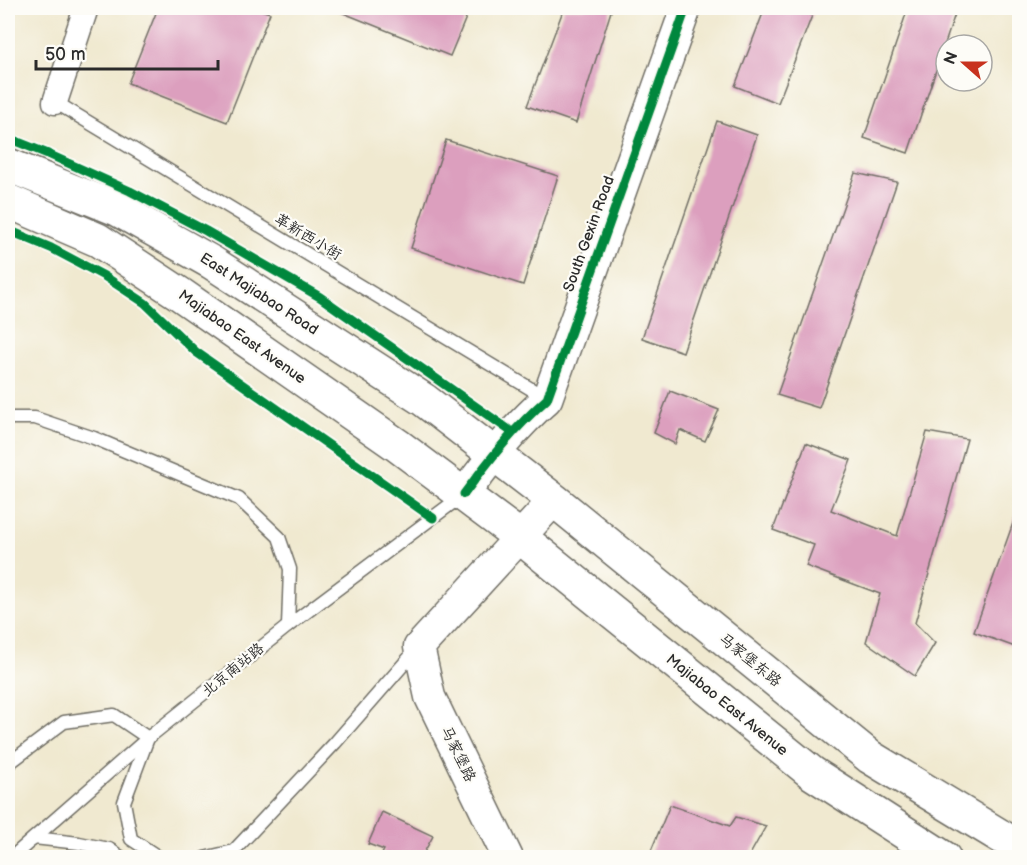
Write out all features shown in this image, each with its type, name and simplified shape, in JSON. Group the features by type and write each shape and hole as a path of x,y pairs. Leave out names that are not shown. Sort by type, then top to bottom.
{"main road":[{"name":"East Majiabao Road","path":"8,165 117,209 212,262 424,400 494,453"},
{"name":"Majiabao East Avenue","path":"8,201 98,240 180,294 464,494"},
{"name":"马家堡东路","path":"494,453 870,757 1020,848"},
{"path":"464,494 520,537"},
{"name":"Majiabao East Avenue","path":"520,537 812,773 944,858"}],"street":[{"path":"55,102 86,8"},
{"name":"South Gexin Road","path":"464,494 512,432 547,399 686,8"},
{"path":"419,647 554,500"},
{"name":"马家堡路","path":"419,647 430,697 508,858"}],"lane":[{"name":"革新西小街","path":"55,102 547,399"},
{"path":"8,418 35,418 94,438 239,499 279,537 290,569 288,626"},
{"name":"北京南站路","path":"11,858 148,738 288,626 464,494"},
{"path":"204,858 231,854 335,743 419,647"},
{"path":"8,764 64,722 114,715 148,738 124,802 131,839 160,858"},
{"path":"22,858 34,838"},
{"path":"27,858 34,838"},
{"path":"34,838 109,849 122,858"}],"building":[{"path":"158,8 255,8 270,13 227,122 128,83"},
{"path":"331,8 470,8 450,56"},
{"path":"564,8 612,8 576,123 527,106"},
{"path":"765,8 815,8 778,103 735,86"},
{"path":"908,8 937,8 955,14 949,33 934,33 934,76 908,153 864,138"},
{"path":"717,121 757,135 683,352 642,338"},
{"path":"446,140 558,176 523,285 411,248"},
{"path":"855,173 897,182 819,408 777,395"},
{"path":"670,391 719,410 705,441 680,430 675,444 654,433"},
{"path":"927,432 967,439 915,623 935,643 915,676 866,642 880,594 806,566 814,545 773,530 806,443 851,460 831,510 897,536"},
{"path":"1017,512 1020,512 1020,635 1015,647 974,632"},
{"path":"670,805 730,826 736,817 766,826 748,858 648,858"},
{"path":"382,812 433,836 421,858 380,858 384,850 368,844"}],"cycle path":[{"path":"464,494 503,444 547,399 686,8"},
{"path":"8,138 130,191 206,231 320,297 512,432"},
{"path":"8,230 51,248 104,276 145,303 196,352 433,518"}]}
